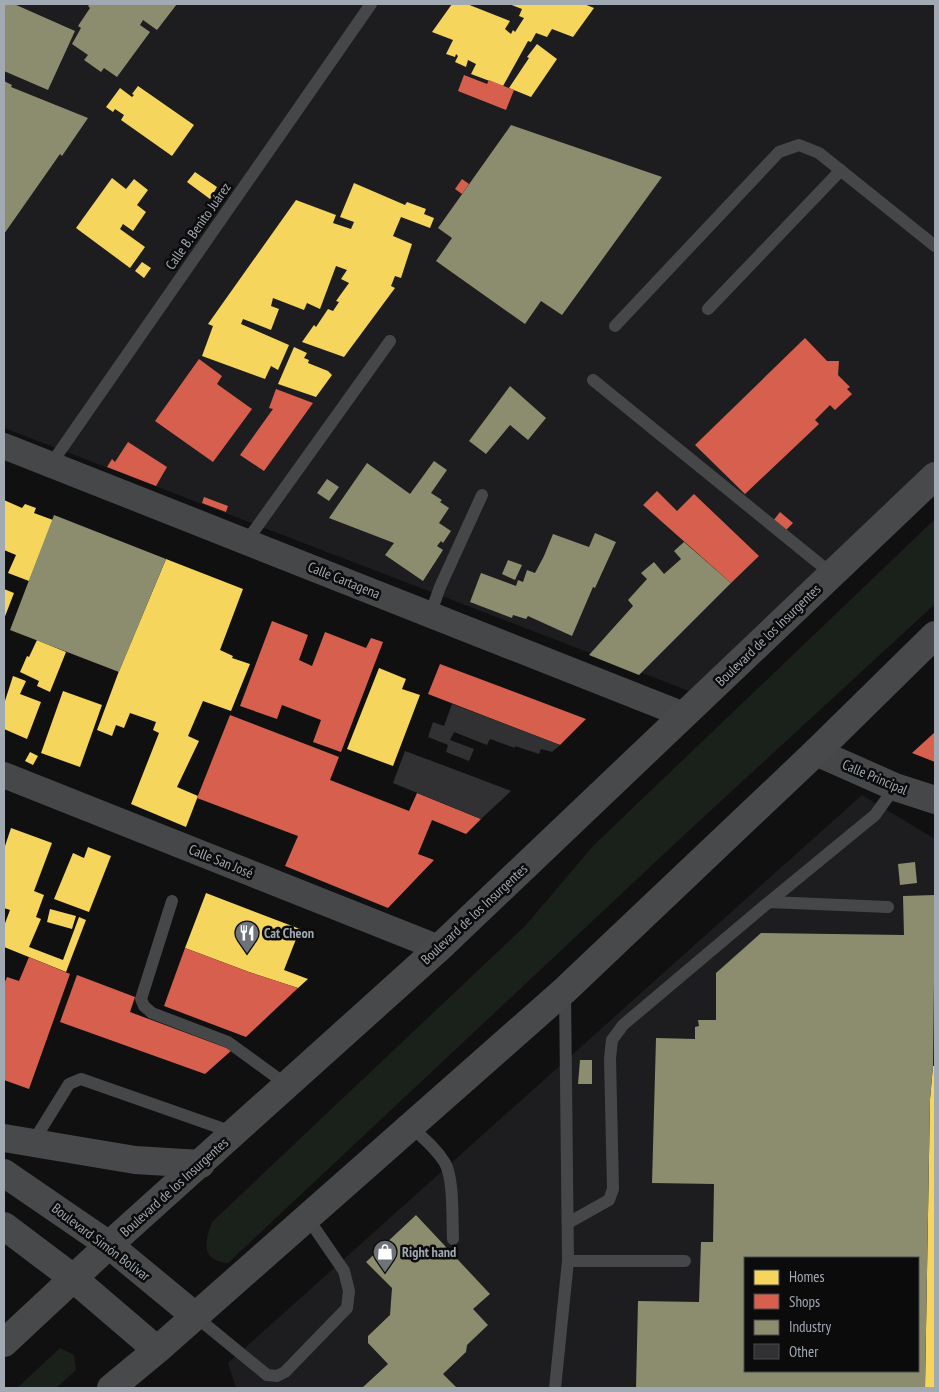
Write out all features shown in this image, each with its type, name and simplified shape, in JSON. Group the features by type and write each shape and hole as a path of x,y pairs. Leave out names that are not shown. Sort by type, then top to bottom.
{"main road":[{"name":"Boulevard de los Insurgentes","path":"4,1342 439,948 935,476"},
{"path":"111,1388 157,1350 565,990 816,752 935,635"},
{"path":"4,1138 135,1160 201,1164"},
{"name":"Boulevard Simón Bolívar","path":"4,1173 109,1245 195,1316"},
{"path":"4,1226 73,1278 157,1350"}],"street":[{"name":"Calle Cartagena","path":"4,446 684,715"},
{"name":"Calle Principal","path":"816,752 895,787 935,800"},
{"name":"Calle San José","path":"4,775 439,948"}],"lane":[{"name":"Calle B. Benito Juárez","path":"51,464 370,4"},
{"path":"615,326 779,152 799,145 819,153 935,246"},
{"path":"708,309 841,170"},
{"path":"246,542 390,341"},
{"path":"593,380 832,574"},
{"path":"430,615 440,587 482,495"},
{"path":"568,1223 609,1200 613,1188 610,1058 612,1040 623,1025 875,815 895,787"},
{"path":"172,901 141,999 144,1006 152,1013 228,1042 287,1085"},
{"path":"769,902 888,907"},
{"path":"555,1388 568,1261 565,990"},
{"path":"32,1142 69,1084 81,1078 235,1133"},
{"path":"410,1126 434,1149 445,1163 450,1175 453,1239"},
{"path":"195,1316 267,1376 277,1376 285,1372 347,1308 349,1291 344,1271 307,1217"},
{"path":"568,1261 685,1261"}],"shaded area":[{"path":"4,4 935,4 935,470 697,694 4,428"},
{"path":"935,519 935,604 683,836 228,1263 213,1258 207,1249 212,1222 526,925 594,845"},
{"path":"862,795 935,839 935,1193 928,1388 236,1388 228,1363"},
{"path":"60,1348 74,1355 76,1370 56,1388 17,1388"}],"building: Homes":[{"path":"452,4 467,4 510,21 505,29 511,34 513,30 515,32 524,18 519,16 522,9 509,4 584,4 594,8 573,37 552,29 547,37 536,33 531,42 528,41 503,86 471,74 476,64 468,60 466,67 455,62 458,56 456,54 455,57 446,54 453,40 432,32"},
{"path":"537,44 557,59 531,97 509,88"},
{"path":"138,86 194,125 172,156 121,120 124,115 115,109 113,112 106,107 120,88 132,97"},
{"path":"195,172 217,187 210,199 187,182"},
{"path":"112,178 126,189 134,179 148,190 137,205 146,212 133,231 123,224 120,229 145,247 130,268 76,228"},
{"path":"354,183 405,205 407,202 426,209 424,214 434,218 430,228 401,217 393,236 412,244 401,278 395,276 391,286 395,288 344,357 302,342 314,325 316,327 328,309 333,311 339,302 336,301 349,283 341,279 347,270 336,266 320,309 307,303 304,310 273,298 271,306 279,309 271,330 243,319 241,324 289,345 278,370 271,366 265,379 202,356 213,326 208,324 296,200 336,215 333,223 351,229 354,222 340,217"},
{"path":"142,262 151,268 144,278 135,271"},
{"path":"294,347 307,353 304,358 309,360 308,363 328,371 332,375 316,397 278,384"},
{"path":"4,500 22,508 25,504 36,508 34,513 53,520 29,581 8,573 16,555 4,550"},
{"path":"166,559 243,589 220,650 233,656 232,658 250,664 231,711 203,701 188,736 199,741 177,787 198,796 186,827 131,804 159,733 153,730 156,722 130,713 124,728 116,725 112,736 97,730 119,671"},
{"path":"4,589 14,593 4,619"},
{"path":"37,640 66,652 50,692 37,686 39,681 20,672"},
{"path":"379,668 406,679 402,689 420,695 393,766 347,749"},
{"path":"13,676 26,681 20,694 41,702 27,739 4,729 4,704"},
{"path":"63,691 102,705 80,767 41,753"},
{"path":"30,752 38,756 33,765 25,761"},
{"path":"11,828 52,843 34,891 44,895 36,917 41,919 29,947 63,960 79,917 86,920 66,972 4,947 4,926 10,910 4,908 4,849"},
{"path":"88,847 111,856 89,912 54,899 73,853 84,858"},
{"path":"206,893 300,929 284,970 308,979 298,988 185,948"},
{"path":"50,909 76,916 72,929 47,922"},
{"path":"933,1066 935,1066 935,1388 925,1388 930,1099"}],"building: Shops":[{"path":"464,75 487,84 489,80 514,90 506,110 458,91"},
{"path":"462,179 469,184 462,194 455,189"},
{"path":"805,338 827,361 839,361 838,375 850,387 847,389 852,394 835,410 830,405 815,420 819,424 745,494 695,445"},
{"path":"199,359 222,376 217,384 252,409 213,462 155,421"},
{"path":"276,389 313,403 264,471 240,455 273,409 269,408"},
{"path":"128,442 167,467 156,486 107,467 112,459 115,462"},
{"path":"657,491 677,511 694,494 759,556 731,583 643,505"},
{"path":"204,497 228,506 226,512 202,503"},
{"path":"780,512 793,523 784,532 773,521"},
{"path":"272,621 308,635 299,660 312,666 325,632 366,648 371,638 383,642 341,752 313,742 321,720 282,705 277,719 240,706"},
{"path":"440,664 586,719 560,745 428,694"},
{"path":"230,715 339,757 330,780 409,811 417,793 481,819 466,834 432,820 418,854 434,860 388,908 285,866 298,836 197,798"},
{"path":"935,732 935,762 912,753"},
{"path":"185,948 298,988 246,1037 164,1006"},
{"path":"29,957 70,974 29,1089 4,1080 4,984 7,977 19,981"},
{"path":"77,975 135,997 130,1012 232,1050 205,1074 60,1022"}],"building: Industry":[{"path":"4,4 14,4 75,31 48,90 4,71"},
{"path":"90,4 177,4 157,30 143,20 140,25 150,32 117,77 104,68 101,72 84,60 88,55 72,44 81,28 78,26 90,8 88,6"},
{"path":"4,81 12,85 11,87 88,118 62,156 60,154 4,234"},
{"path":"511,125 662,177 562,315 541,301 525,324 436,261 452,238 438,228"},
{"path":"510,386 546,418 528,440 510,425 486,454 469,441"},
{"path":"434,461 447,470 431,493 442,500 440,502 449,508 439,523 451,531 443,543 441,541 437,546 443,550 423,581 385,555 394,543 329,518 367,463 410,494"},
{"path":"327,479 339,487 329,501 317,493"},
{"path":"54,515 166,559 119,672 10,630"},
{"path":"595,533 616,542 595,588 593,587 572,636 528,616 526,619 513,615 512,618 470,602 481,573 516,586 518,580 523,582 527,570 535,573 553,534 589,547"},
{"path":"684,542 731,583 639,675 589,655 633,606 628,600 647,579 641,573 654,562 664,574 681,559 674,551"},
{"path":"508,560 522,565 515,580 502,574"},
{"path":"915,862 917,883 900,885 898,864"},
{"path":"935,895 925,1388 636,1388 638,1301 699,1302 701,1242 713,1242 714,1184 652,1183 656,1038 695,1039 695,1027 699,1026 698,1020 716,1020 716,973 761,933 904,935 903,896"},
{"path":"580,1060 592,1060 592,1084 578,1084"},
{"path":"416,1215 490,1294 473,1309 488,1325 467,1345 466,1352 443,1374 457,1388 362,1388 388,1364 368,1343 368,1336 390,1315 392,1288 366,1262"}],"building: Other":[{"path":"452,704 560,745 552,752 541,749 539,754 490,739 487,745 454,732 450,740 474,749 469,761 446,752 448,745 428,737 433,722 444,726"},
{"path":"405,751 511,791 481,819 393,783"}],"place":[{"name":"Cat Cheon","path":"247,954"},
{"name":"Right hand","path":"385,1273"}]}
